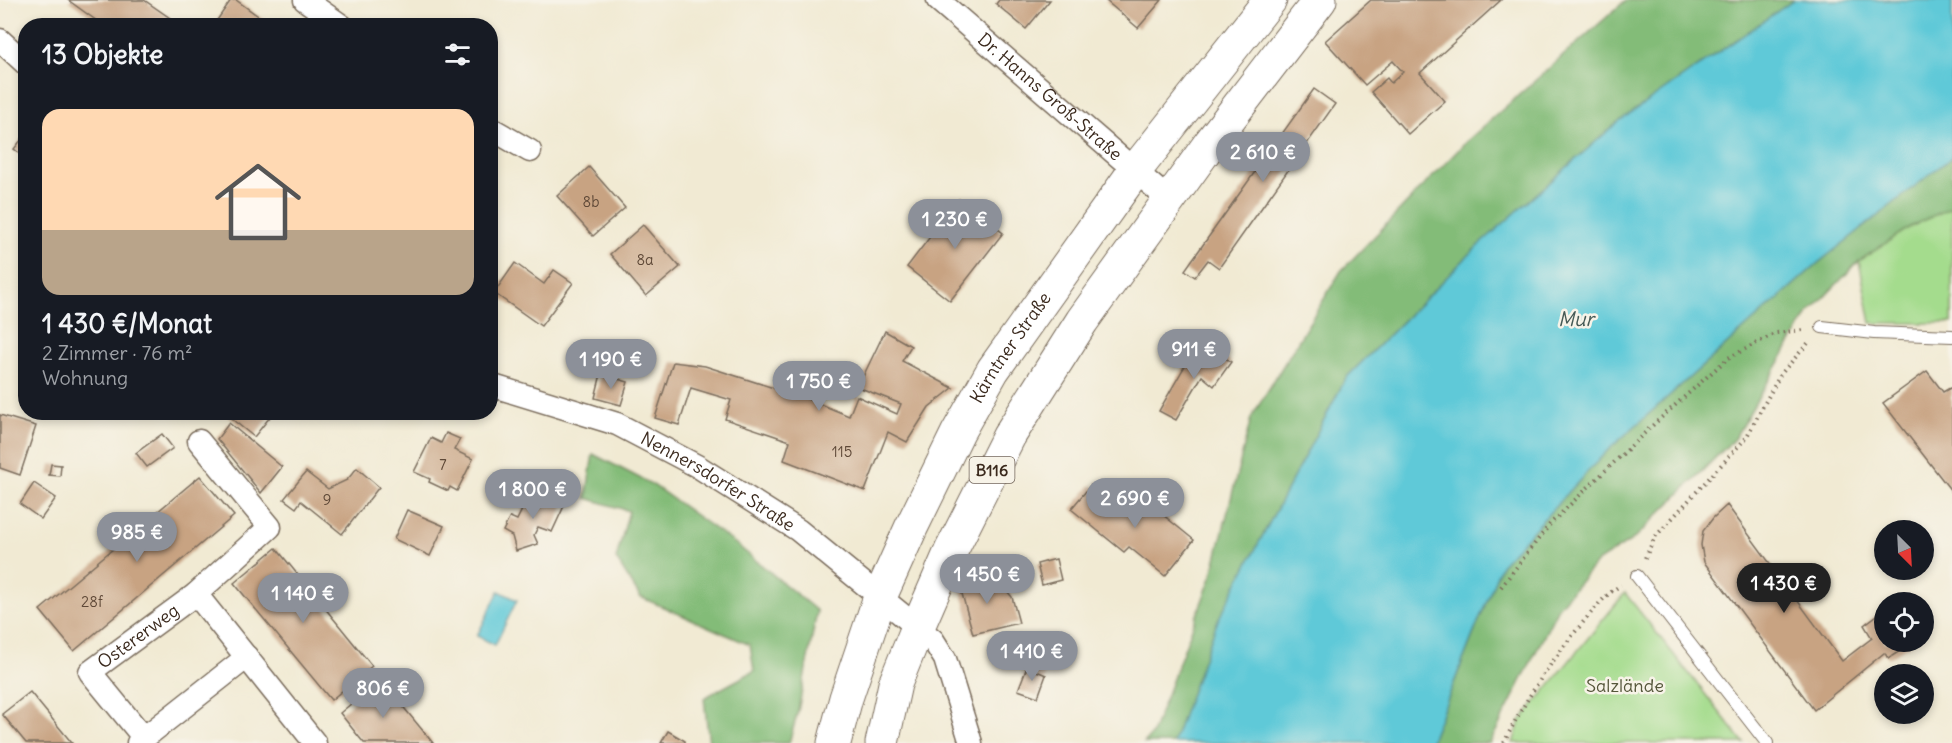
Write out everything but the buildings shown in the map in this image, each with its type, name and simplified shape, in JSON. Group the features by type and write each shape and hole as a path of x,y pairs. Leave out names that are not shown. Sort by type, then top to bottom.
{"main road":[{"name":"Kärntner Straße","path":"834,743 846,698 880,597 958,432 993,370 1134,172 1270,0"},
{"name":"B116","path":"882,743 895,684 918,627 951,551 1009,436 1082,321 1168,200 1320,0"}],"street":[{"path":"305,0 331,18"},
{"name":"Dr. Hanns Groß-Straße","path":"938,0 1168,200"},
{"path":"0,40 18,57"},
{"path":"498,133 530,151"},
{"name":"Nennersdorfer Straße","path":"498,387 617,424 697,466 798,530 918,627"},
{"name":"Ostererweg","path":"199,441 270,526 196,594 90,672 141,740 247,657"},
{"name":"Ostererweg","path":"196,594 315,743"},
{"path":"918,627 933,640 945,659 971,743"}],"lane":[{"path":"1822,327 1874,333 1952,336"},
{"path":"1637,576 1767,743"}],"path":[{"path":"1504,743 1515,720 1546,671 1576,630 1608,593 1637,576 1655,537 1746,438 1780,375 1822,327"},
{"path":"1501,587 1551,523 1654,424 1728,358 1776,333 1822,327"}],"green space":[{"path":"1626,0 1794,0 1618,122 1479,245 1346,378 1218,620 1173,743 1144,743 1152,734 1212,575 1251,418 1341,271 1467,141"},
{"path":"1952,157 1952,207 1910,227 1859,261 1808,314 1734,439 1635,538 1597,562 1559,606 1490,743 1430,743 1501,565 1606,452 1818,263"},
{"path":"1952,207 1952,323 1871,323 1859,261 1910,227"},
{"path":"593,454 653,485 736,544 817,611 798,711 789,743 709,743 704,698 754,671 750,645 640,597 616,559 629,511 586,498"},
{"name":"Salzlände","path":"1625,593 1744,743 1513,743 1520,721"}],"water":[{"name":"Mur","path":"1794,0 1952,0 1952,157 1818,263 1606,452 1501,565 1430,743 1173,743 1218,620 1346,378 1479,245 1618,122"},
{"path":"499,591 517,600 495,645 477,636"}]}
